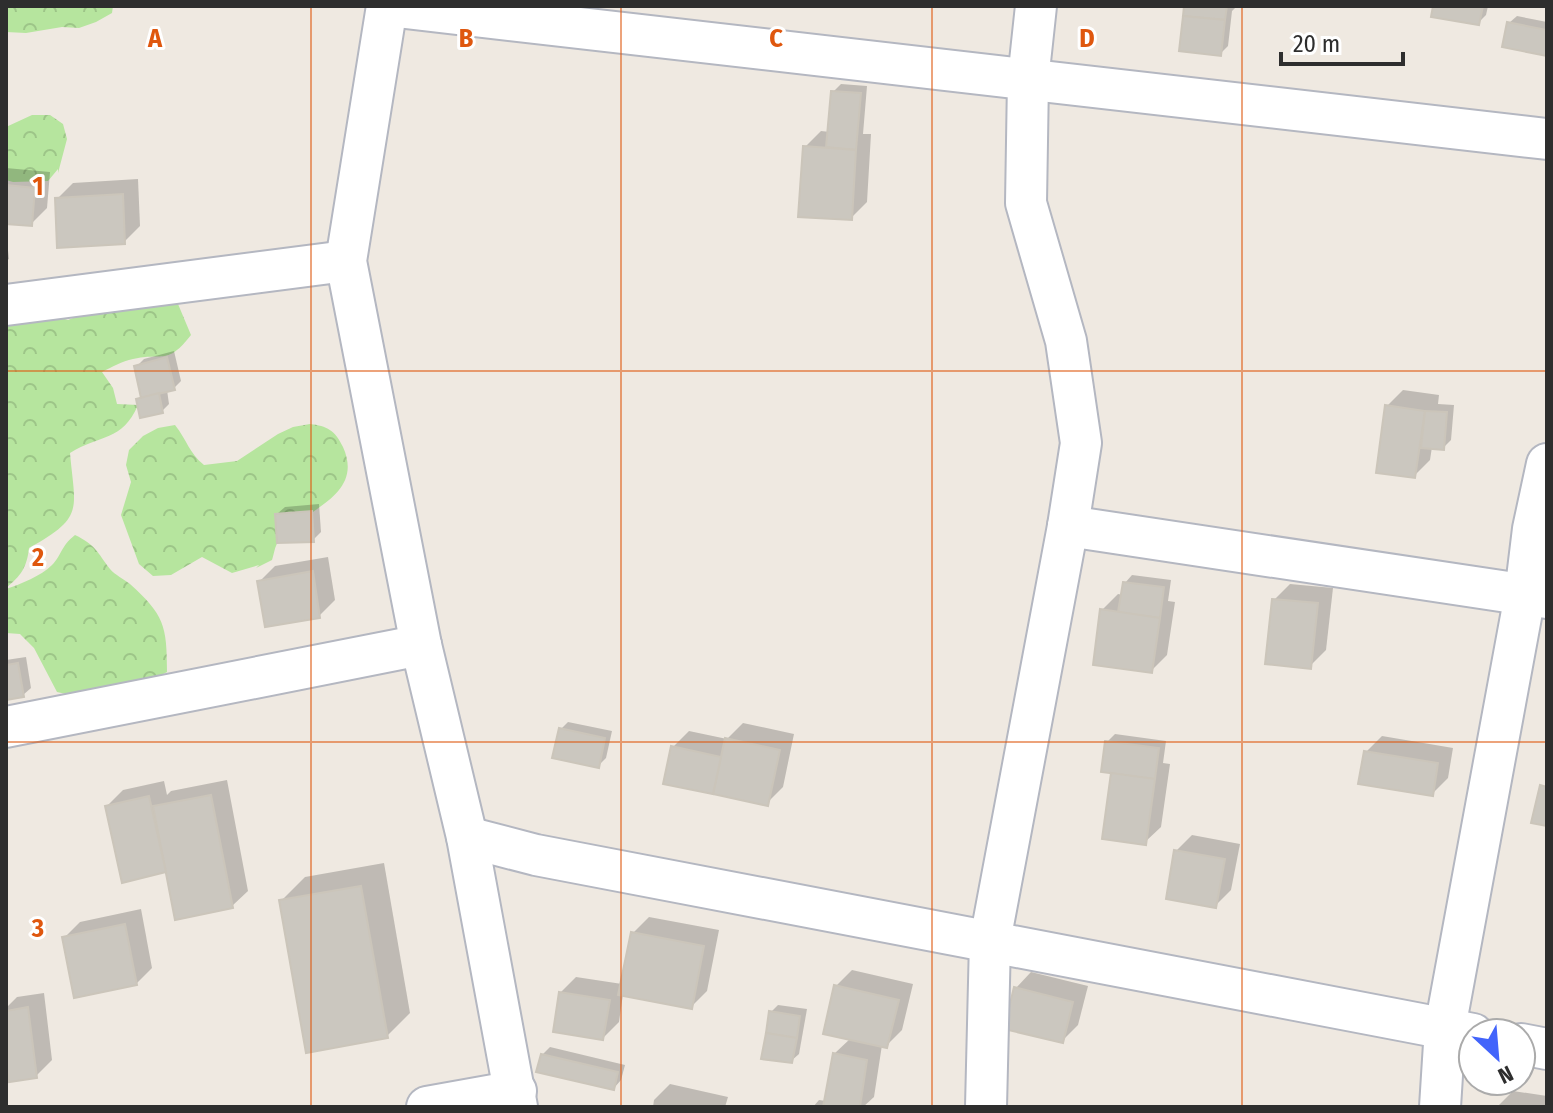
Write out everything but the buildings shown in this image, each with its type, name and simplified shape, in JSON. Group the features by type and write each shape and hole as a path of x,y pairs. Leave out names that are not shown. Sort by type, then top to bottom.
{"street":[{"path":"427,1107 517,1099 467,837 421,645 346,261 387,6 1547,139"},
{"path":"986,1107 990,941 1081,443 1066,341 1026,203 1028,80 1036,6"},
{"path":"6,305 346,261"},
{"path":"1461,1017 1536,596 1533,529 1547,464"},
{"path":"1068,526 1536,596"},
{"path":"6,727 421,645"},
{"path":"467,837 536,855 1457,1031"},
{"path":"1440,1107 1457,1039"}],"green space":[{"path":"6,6 113,6 112,13 79,28 62,27 26,33 6,32"},
{"path":"32,115 50,115 63,124 67,139 58,173 58,169 48,181 6,180 6,127"},
{"path":"6,288 52,315 68,320 165,295 178,304 191,335 170,354 129,360 102,372 113,388 117,404 138,405 132,417 117,431 70,453 74,500 68,519 60,528 29,548 22,571 6,588"},
{"path":"310,424 330,430 340,441 348,464 346,479 327,502 288,531 277,544 272,560 256,568 259,565 232,573 202,557 171,575 153,576 139,564 121,515 131,482 126,465 129,450 143,436 158,428 175,425 204,465 237,461 278,434"},
{"path":"75,535 92,546 112,571 130,584 157,613 166,643 167,672 142,683 98,694 57,692 34,648 20,634 6,633 6,589 47,569"}]}
